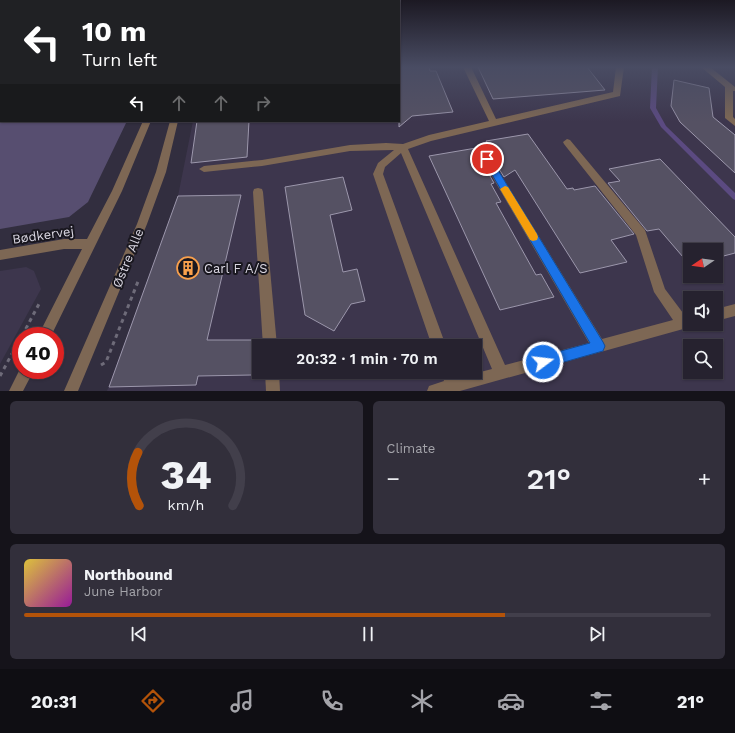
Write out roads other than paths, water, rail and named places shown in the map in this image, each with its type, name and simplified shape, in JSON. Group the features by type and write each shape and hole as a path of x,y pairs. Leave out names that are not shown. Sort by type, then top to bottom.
{"street":[{"path":"476,85 494,123"},
{"path":"437,339 378,174 381,165 403,147 429,138 617,94 618,85"},
{"path":"732,88 729,118 735,123"},
{"path":"48,327 123,177 147,122"},
{"name":"Østre Alle","path":"71,391 142,224 160,172 174,122"},
{"path":"567,142 641,233 660,292 683,318"},
{"path":"204,169 262,163 350,148 386,146 403,147"},
{"path":"403,147 502,373"},
{"path":"487,159 599,346"},
{"path":"258,192 269,339"},
{"name":"Bødkervej","path":"0,255 64,244 90,244"},
{"path":"723,313 735,310"},
{"path":"434,391 683,324"},
{"path":"16,391 22,379"},
{"path":"272,379 273,391"},
{"path":"450,379 453,386"}],"waterway":[{"path":"654,85 653,108 664,127 735,197"}],"place":[{"name":"Carl F A/S","path":"188,268"}]}
